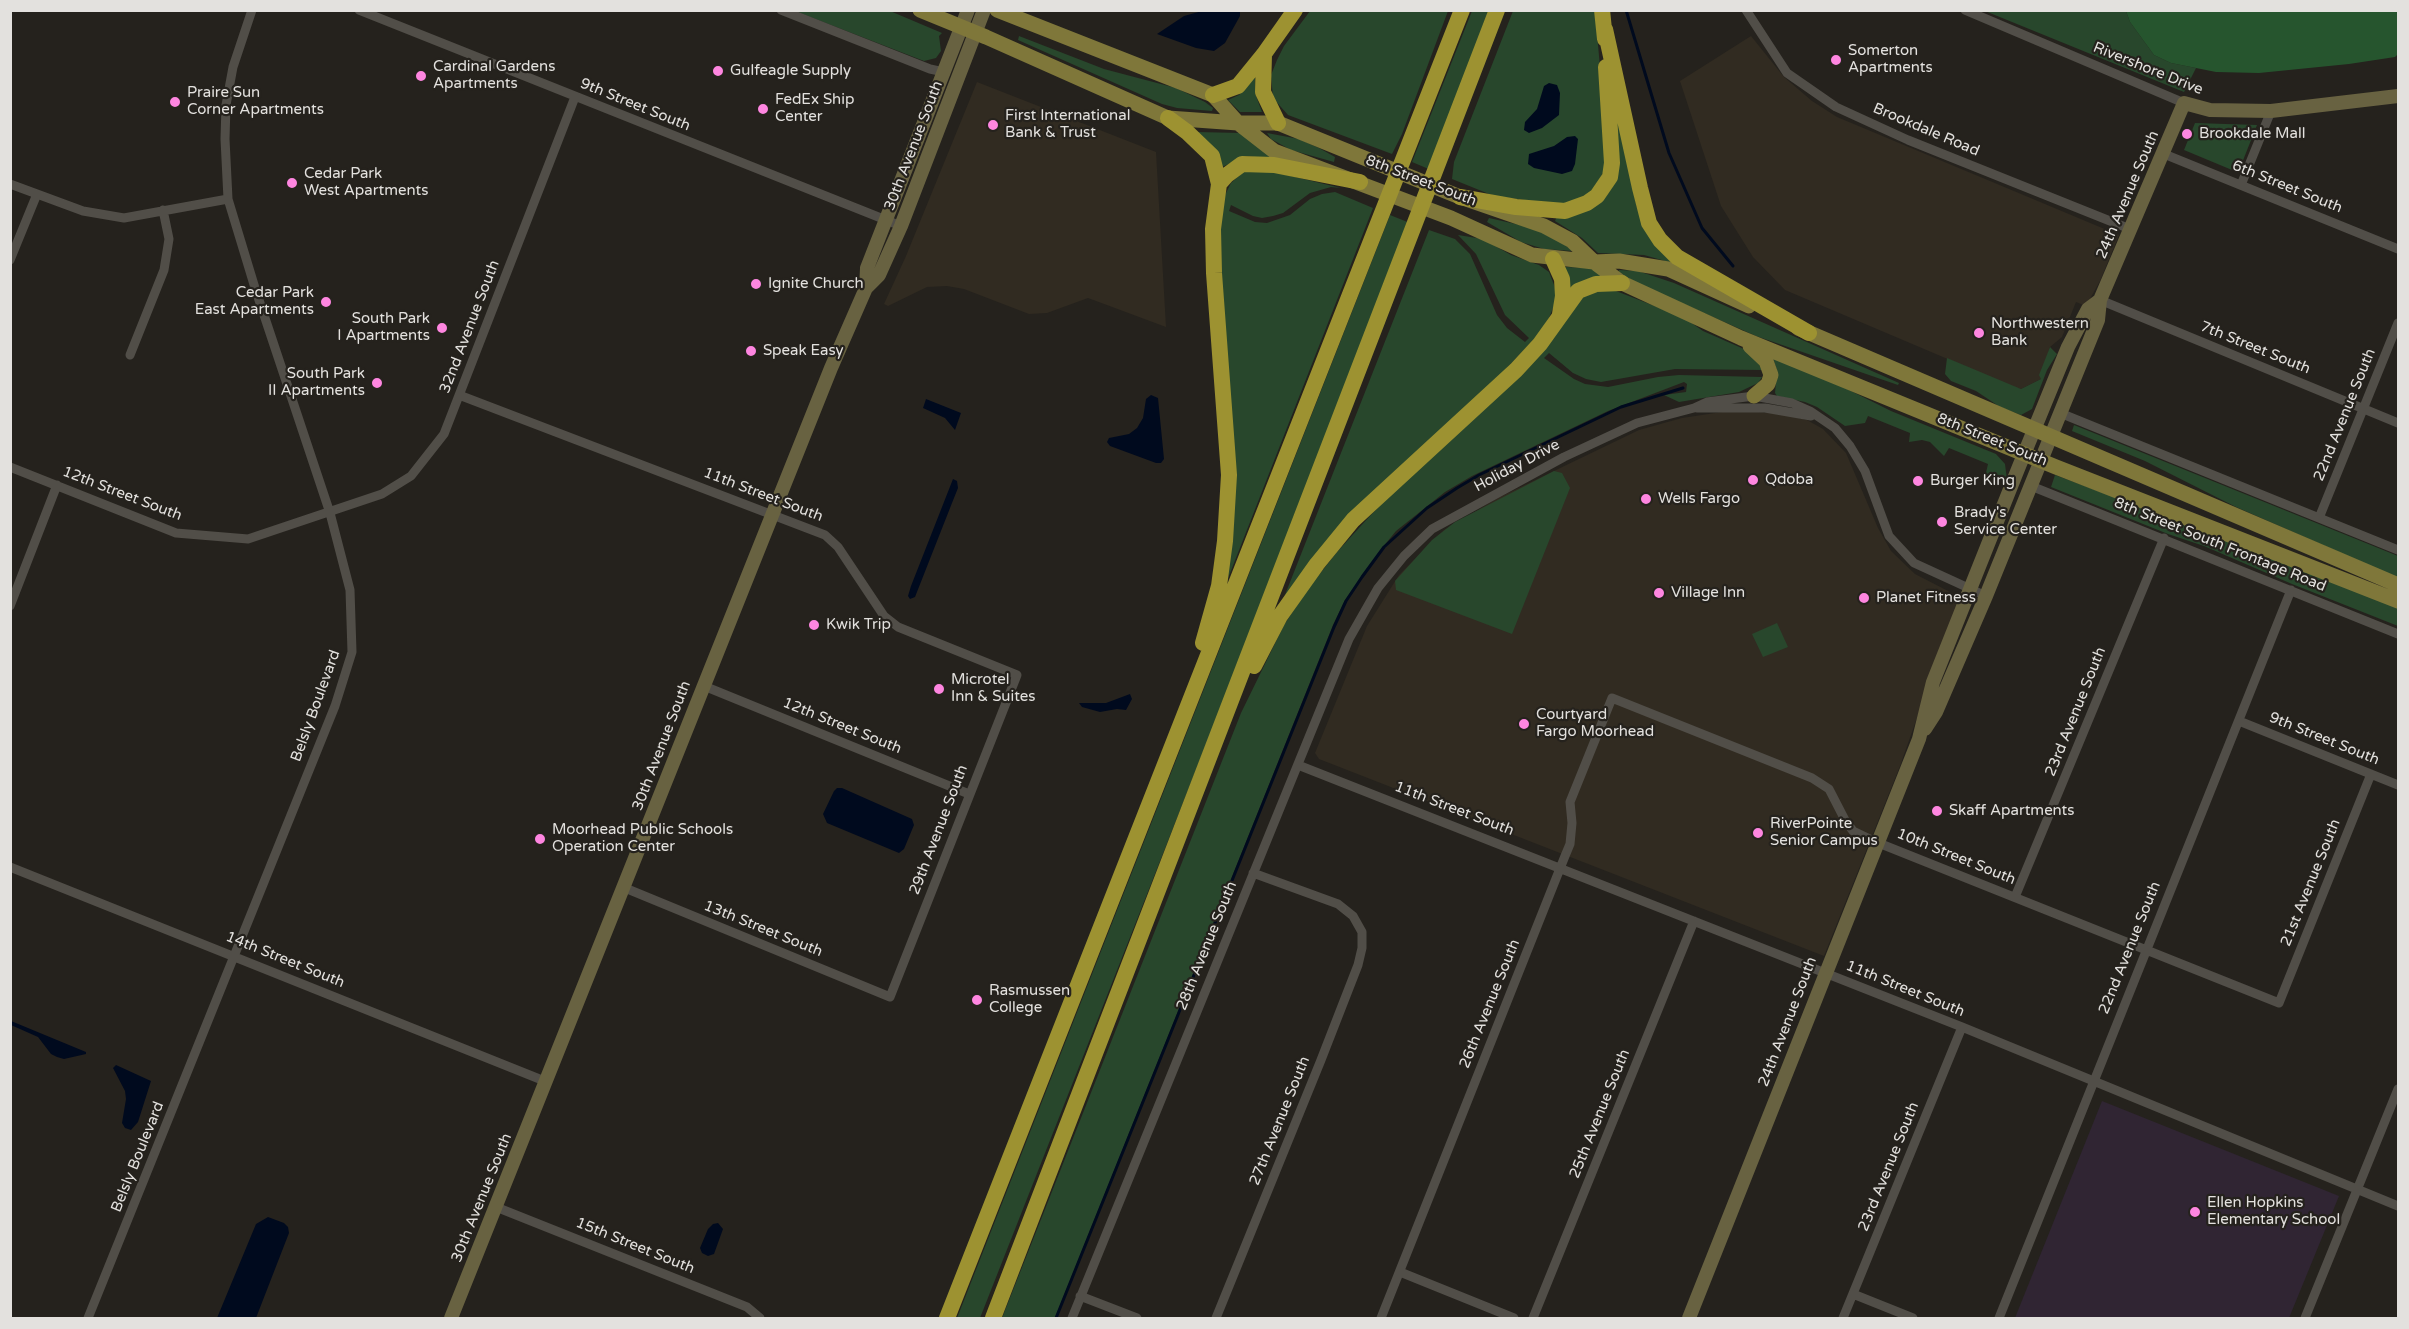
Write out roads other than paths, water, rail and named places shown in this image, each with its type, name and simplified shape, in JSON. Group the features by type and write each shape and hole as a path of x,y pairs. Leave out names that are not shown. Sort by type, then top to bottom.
{"highway":[{"path":"1212,95 1238,86 1295,10"},
{"path":"947,1318 1462,10"},
{"path":"993,1318 1497,10"},
{"path":"1602,10 1649,223 1677,257 1809,333"},
{"path":"1460,197 1516,207 1565,212 1587,203 1604,188 1610,177 1612,147 1605,29"},
{"path":"1264,54 1263,92 1278,123"},
{"path":"1168,118 1187,132 1212,156 1220,184 1214,229 1214,262 1229,475 1225,541 1219,586 1170,753"},
{"path":"1220,184 1227,175 1242,164 1274,165 1360,182"},
{"path":"1553,259 1562,279 1563,296 1560,315"},
{"path":"1231,702 1280,616 1317,564 1353,520 1516,370 1540,344 1578,291 1596,284 1622,283"}],"main road":[{"name":"8th Street South","path":"920,10 1168,118 1238,123 1278,123 1460,197 1544,226 1572,241 1594,262 1622,283 1741,338 2398,601"},
{"name":"8th Street South","path":"997,10 1212,95 1238,123 1274,151 1451,218 1532,255 1594,262 1619,261 1668,269 1809,333 2398,585"},
{"path":"1741,338 1766,361 1771,375 1768,384 1754,396"}],"street":[{"name":"Belsly Boulevard","path":"88,1318 335,706 352,652 350,590 330,513 255,288 228,199 226,105 233,67 252,10"},
{"name":"9th Street South","path":"359,10 901,226"},
{"path":"781,10 944,72"},
{"name":"30th Avenue South","path":"451,1318 625,888 831,368 866,288 867,268 968,10"},
{"name":"30th Avenue South","path":"866,288 879,275 901,226 984,10"},
{"name":"Brookdale Road","path":"1746,10 1787,73 1836,107 1908,140 2130,229"},
{"name":"Rivershore Drive","path":"1965,10 2184,103 2210,110 2271,111 2397,98"},
{"name":"32nd Avenue South","path":"330,513 382,494 411,476 444,434 575,97"},
{"name":"24th Avenue South","path":"1918,739 1936,712 1958,665 2098,320 2100,300 2184,103"},
{"path":"2241,185 2271,111"},
{"name":"6th Street South","path":"2164,154 2398,249"},
{"path":"10,184 82,211 124,218 228,199"},
{"path":"10,260 37,194"},
{"path":"130,356 164,270 169,239 163,210"},
{"name":"24th Avenue South","path":"1689,1318 1918,739 1933,682 1942,658 2034,430 2068,347 2088,309 2100,300"},
{"name":"7th Street South","path":"2100,300 2398,423"},
{"name":"22nd Avenue South","path":"2319,518 2398,323"},
{"name":"11th Street South","path":"459,395 825,535 838,547 884,616 898,627 1017,675"},
{"name":"Holiday Drive","path":"1378,588 1404,556 1432,529 1564,457 1637,423 1694,408 1707,402 1754,396 1792,403 1810,411 1834,428 1850,446 1865,471 1889,536 1914,563 1986,596"},
{"name":"Holiday Drive","path":"1694,408 1765,408 1786,410 1823,420"},
{"path":"2060,413 2398,550"},
{"name":"12th Street South","path":"10,467 176,533 248,539 330,513"},
{"path":"10,606 57,485"},
{"name":"8th Street South Frontage Road","path":"2031,486 2398,634"},
{"name":"23rd Avenue South","path":"2016,897 2164,538"},
{"name":"28th Avenue South","path":"1072,1318 1349,639 1378,588"},
{"name":"22nd Avenue South","path":"1999,1318 2291,590"},
{"path":"1942,658 1958,665"},
{"name":"29th Avenue South","path":"890,997 1017,675"},
{"name":"12th Street South","path":"704,686 969,794"},
{"name":"10th Street South","path":"1612,698 1812,778 1829,789 1853,831 1876,842 2279,1003"},
{"name":"26th Avenue South","path":"1381,1318 1570,844 1572,823 1570,802 1612,698"},
{"name":"9th Street South","path":"2239,721 2398,785"},
{"name":"11th Street South","path":"1298,765 1962,1027 2398,1206"},
{"name":"21st Avenue South","path":"2279,1003 2371,774"},
{"name":"14th Street South","path":"10,867 547,1082"},
{"name":"27th Avenue South","path":"1216,1318 1358,965 1362,948 1362,932 1353,916 1338,904 1253,873"},
{"name":"13th Street South","path":"625,888 890,997"},
{"name":"25th Avenue South","path":"1533,1318 1694,921"},
{"name":"23rd Avenue South","path":"1843,1318 1962,1027"},
{"path":"2305,1318 2398,1089"},
{"name":"15th Street South","path":"496,1207 747,1307 760,1317"},
{"path":"1400,1272 1514,1318"},
{"path":"1853,1294 1912,1318"},
{"path":"1080,1296 1137,1318"}],"water":[{"path":"1202,11 1240,11 1240,16 1225,43 1214,51 1196,48 1157,34 1184,16"},
{"path":"1549,83 1557,85 1560,93 1559,115 1542,128 1529,133 1524,130 1525,122 1537,109 1544,86"},
{"path":"1575,136 1578,139 1572,171 1562,174 1534,168 1528,164 1529,154 1554,146 1567,137"},
{"path":"1151,395 1158,398 1164,459 1161,463 1110,446 1107,442 1109,438 1129,434 1137,428 1143,418 1146,399"},
{"path":"926,399 961,413 955,430 945,418 923,408"},
{"path":"953,479 957,481 958,488 915,597 910,599 908,596 911,586"},
{"path":"1130,694 1132,699 1126,710 1100,712 1082,707 1079,703 1106,703"},
{"path":"837,788 842,788 912,819 914,825 904,849 899,853 827,823 823,814"},
{"path":"11,1021 86,1052 86,1054 64,1059 57,1057 51,1054 38,1037 11,1025"},
{"path":"116,1065 151,1081 138,1122 131,1130 125,1128 122,1123 126,1099 125,1091 113,1068"},
{"path":"268,1217 284,1223 289,1233 256,1318 217,1318 256,1224"},
{"path":"718,1223 723,1229 714,1254 708,1256 702,1253 700,1248 708,1229"}],"waterway":[{"path":"1626,10 1669,153 1702,228 1733,266"},
{"path":"1056,1318 1334,627 1346,601 1362,577 1384,547 1427,508 1479,475 1621,407 1683,388"}],"place":[{"name":"Somerton Apartments","path":"1836,60"},
{"name":"Gulfeagle Supply","path":"718,71"},
{"name":"Cardinal Gardens Apartments","path":"421,76"},
{"name":"Praire Sun Corner Apartments","path":"175,102"},
{"name":"FedEx Ship Center","path":"763,109"},
{"name":"First International Bank & Trust","path":"993,125"},
{"name":"Brookdale Mall","path":"2187,134"},
{"name":"Cedar Park West Apartments","path":"292,183"},
{"name":"Ignite Church","path":"756,284"},
{"name":"Cedar Park East Apartments","path":"326,302"},
{"name":"South Park I Apartments","path":"442,328"},
{"name":"Northwestern Bank","path":"1979,333"},
{"name":"Speak Easy","path":"751,351"},
{"name":"South Park II Apartments","path":"377,383"},
{"name":"Qdoba","path":"1753,480"},
{"name":"Burger King","path":"1918,481"},
{"name":"Wells Fargo","path":"1646,499"},
{"name":"Brady's Service Center","path":"1942,522"},
{"name":"Village Inn","path":"1659,593"},
{"name":"Planet Fitness","path":"1864,598"},
{"name":"Kwik Trip","path":"814,625"},
{"name":"Microtel Inn & Suites","path":"939,689"},
{"name":"Courtyard Fargo Moorhead","path":"1524,724"},
{"name":"Skaff Apartments","path":"1937,811"},
{"name":"RiverPointe Senior Campus","path":"1758,833"},
{"name":"Moorhead Public Schools Operation Center","path":"540,839"},
{"name":"Rasmussen College","path":"977,1000"},
{"name":"Ellen Hopkins Elementary School","path":"2195,1212"}]}
